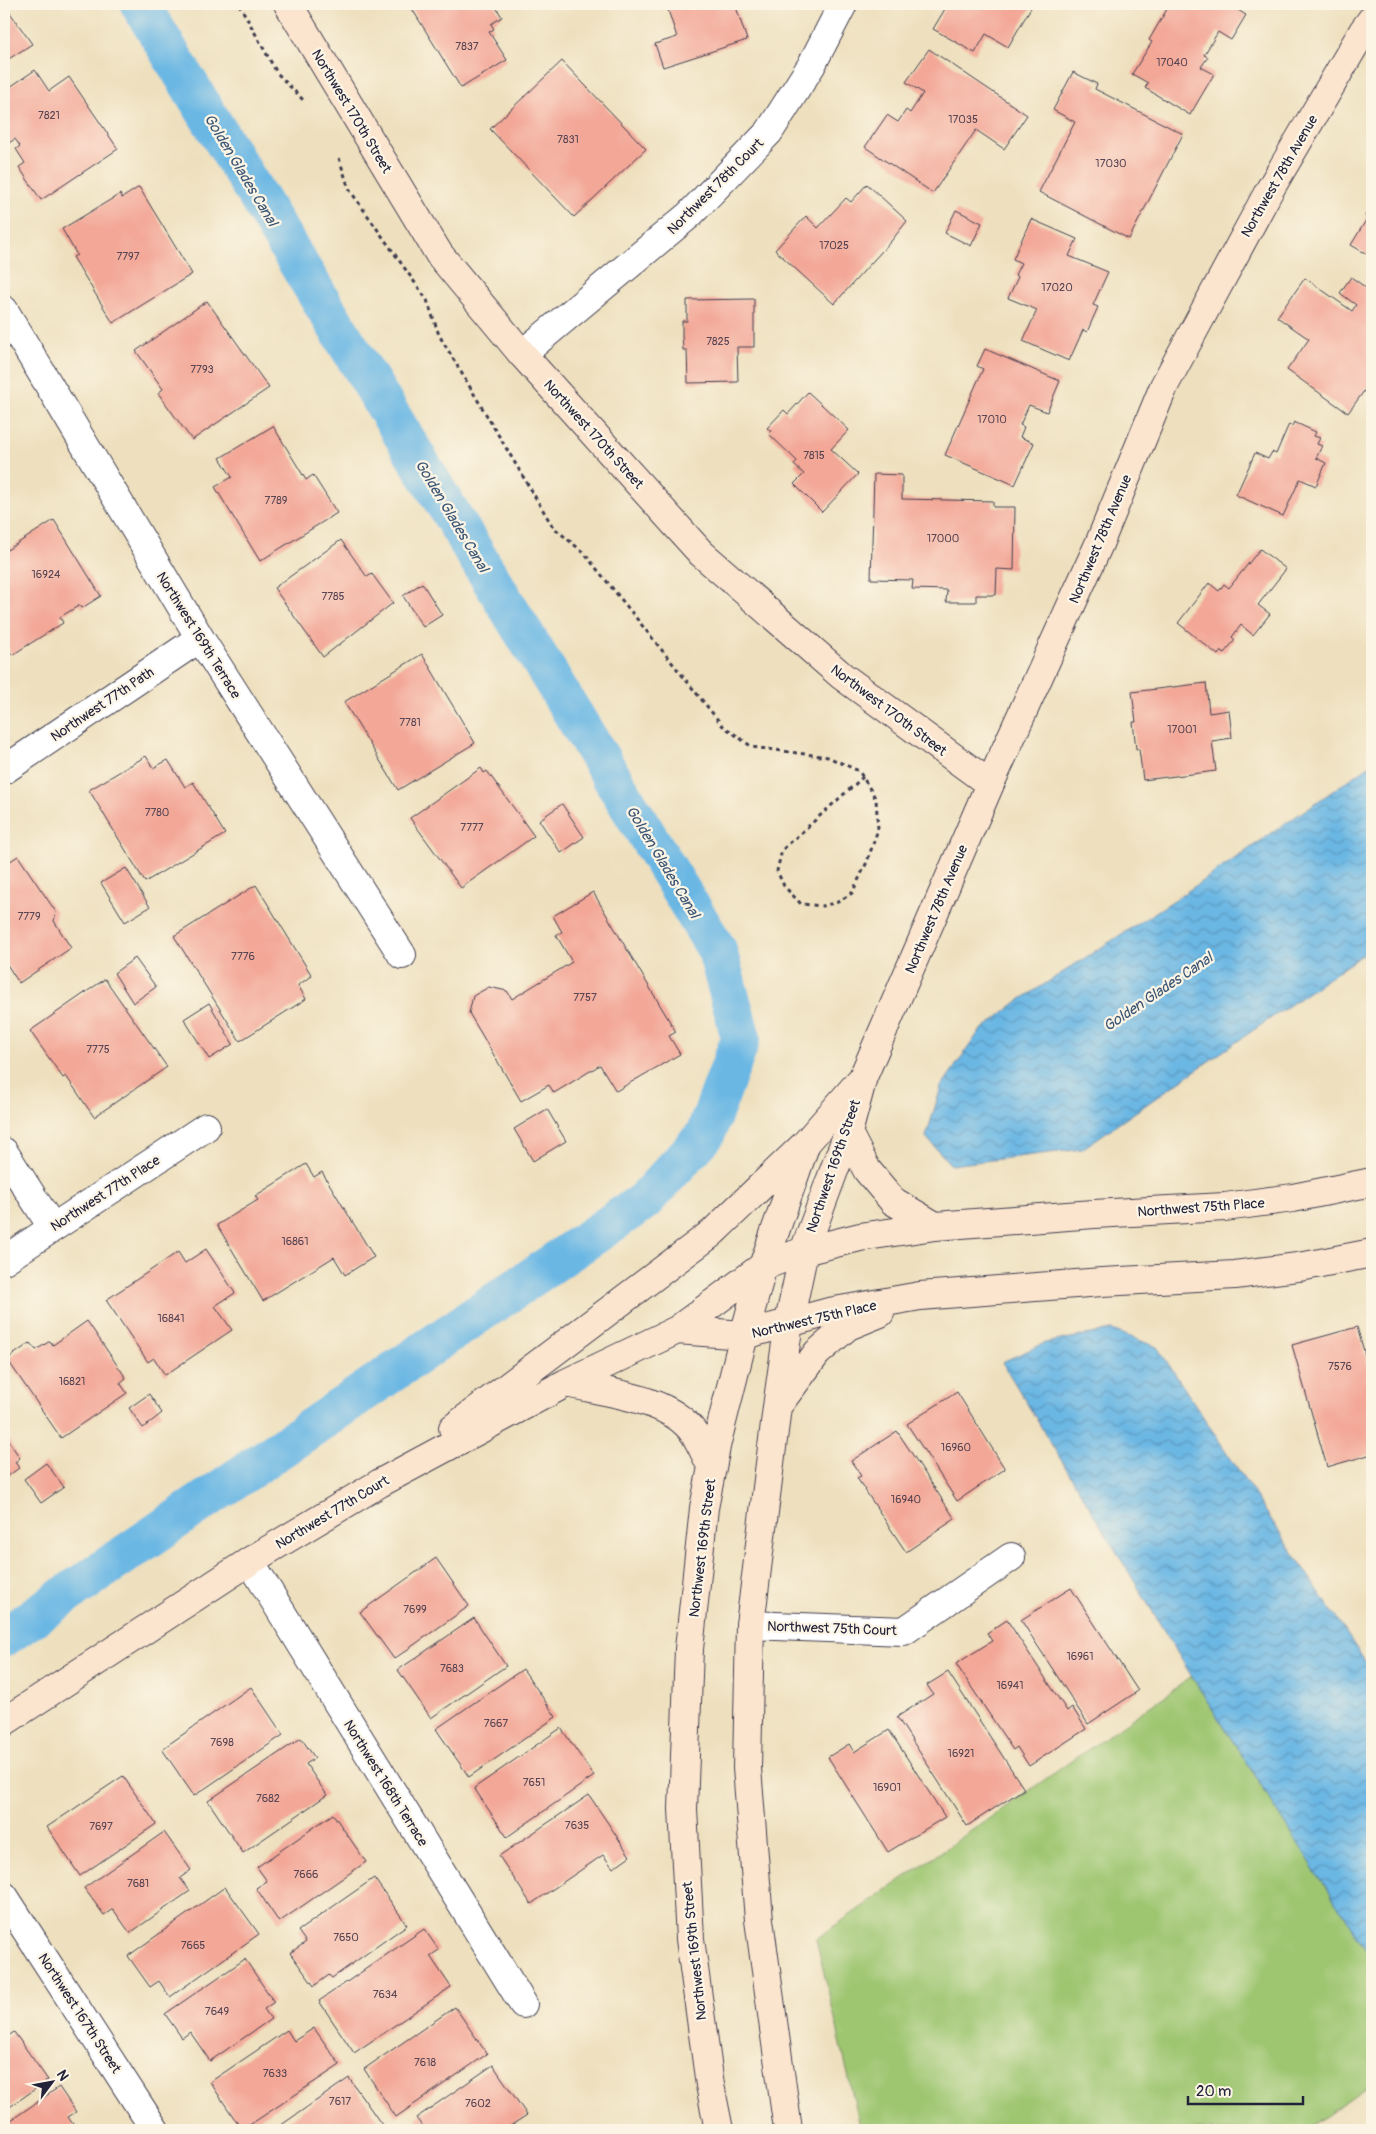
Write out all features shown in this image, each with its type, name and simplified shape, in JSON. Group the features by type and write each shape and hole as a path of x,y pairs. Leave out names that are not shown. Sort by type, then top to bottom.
{"street":[{"name":"Northwest 170th Street","path":"288,4 439,254 522,354 701,553 842,676 990,784"},
{"name":"Northwest 78th Court","path":"522,354 689,215 769,132 811,66 844,4"},
{"name":"Northwest 78th Avenue","path":"863,1077 990,784 1099,544 1164,386 1269,190 1372,18"},
{"name":"Northwest 169th Terrace","path":"4,310 200,638 402,955"},
{"name":"Northwest 77th Path","path":"4,770 200,638"},
{"name":"Northwest 169th Street","path":"788,2130 759,1920 747,1768 750,1625 776,1407 789,1322 804,1251 848,1133 863,1077"},
{"name":"Northwest 169th Street","path":"719,2130 710,2084 690,1939 683,1809 689,1649 704,1508 744,1335 763,1266 806,1143 863,1077"},
{"name":"Northwest 77th Place","path":"4,1260 206,1127"},
{"path":"848,1133 867,1170 893,1202 935,1226"},
{"path":"380,1482 712,1234 806,1143"},
{"path":"4,1152 52,1227"},
{"name":"Northwest 75th Place","path":"677,1330 763,1266 804,1251 860,1237 935,1226 1094,1214 1225,1207 1293,1198 1372,1182"},
{"name":"Northwest 75th Place","path":"677,1330 744,1335 829,1312 920,1296 1102,1282 1235,1275 1305,1266 1372,1253"},
{"path":"776,1407 817,1353 848,1326 920,1296"},
{"name":"Northwest 77th Court","path":"4,1722 250,1561 380,1482 566,1383 677,1330"},
{"path":"566,1383 649,1402 676,1415 693,1432 712,1468"},
{"name":"Northwest 75th Court","path":"750,1625 904,1631 1011,1558"},
{"name":"Northwest 168th Terrace","path":"250,1561 523,2004"},
{"name":"Northwest 167th Street","path":"4,1896 155,2130"}],"path":[{"path":"239,4 278,72 309,106"},
{"path":"338,157 349,189 427,300 438,335 553,527 584,553 722,726 752,747 828,757 859,771 876,799 878,829 867,862 852,893 838,902 822,906 801,904 784,886 777,871 782,850 863,778"}],"green space":[{"path":"1192,1677 1372,1959 1372,2084 1306,2130 861,2130 816,1939"}],"water":[{"path":"1372,764 1372,948 1082,1149 951,1165 926,1137 941,1087 979,1032 1017,1002 1182,895"},
{"path":"1112,1330 1157,1347 1372,1672 1372,1959 1192,1677 1002,1362 1045,1343"}],"building":[{"path":"4,4 32,44 4,62"},
{"path":"409,4 494,4 502,17 491,24 494,29 489,32 507,60 461,88"},
{"path":"666,4 735,4 747,40 663,67 655,44 677,37"},
{"path":"948,4 1033,4 1008,47 986,34 975,53 933,29"},
{"path":"1170,4 1228,4 1246,15 1231,40 1218,32 1204,55 1208,57 1201,67 1214,74 1190,115 1145,88 1148,83 1132,74 1152,42 1149,40"},
{"path":"929,49 1027,115 1004,149 976,130 933,193 865,147 887,115 898,122 906,110 910,113 923,93 906,82"},
{"path":"562,61 646,149 574,217 490,129"},
{"path":"35,70 49,91 69,77 118,149 41,200 19,167 25,163 16,149 20,146 15,139 4,146 4,91"},
{"path":"1073,72 1097,84 1095,89 1183,134 1129,239 1039,192 1075,122 1053,110"},
{"path":"867,184 907,221 834,304 775,250 806,216 818,228 846,198 851,202"},
{"path":"139,187 192,274 113,323 73,257 77,255 62,229 120,194 122,198"},
{"path":"1372,204 1372,257 1351,245 1368,217 1365,216"},
{"path":"956,210 982,223 971,246 945,233"},
{"path":"1031,219 1077,239 1069,256 1108,272 1093,305 1098,307 1087,332 1083,330 1069,361 1023,341 1037,310 1008,298 1018,277 1015,275 1021,263 1013,259"},
{"path":"1351,277 1372,292 1372,391 1367,387 1348,413 1287,370 1309,339 1277,317 1305,278 1352,311 1356,305 1340,293"},
{"path":"754,299 754,347 737,347 738,382 688,383 687,350 683,350 682,335 682,321 687,321 687,300"},
{"path":"207,301 269,388 192,440 158,393 163,389 136,351"},
{"path":"985,349 1060,381 1047,412 1029,405 1020,425 1024,427 1020,437 1034,443 1015,485 945,455 983,369 977,366"},
{"path":"808,392 849,430 831,449 858,474 822,512 794,484 804,474 794,465 797,461 769,434 771,431 767,428 784,410 788,414"},
{"path":"1294,422 1316,432 1314,436 1320,438 1317,444 1322,446 1316,458 1326,463 1316,486 1300,479 1283,516 1236,495 1255,453 1268,459 1272,452 1276,454 1289,424 1292,426"},
{"path":"273,426 306,480 313,475 337,513 260,561 215,487 232,477 220,458"},
{"path":"874,474 902,475 902,499 993,501 993,507 1015,507 1014,570 997,569 996,595 976,595 976,602 946,602 947,590 912,589 913,580 871,579"},
{"path":"54,520 101,596 82,608 80,605 60,617 63,623 12,655 4,641 4,552"},
{"path":"341,540 367,577 372,574 393,603 323,657 274,588"},
{"path":"1260,549 1286,569 1258,605 1270,614 1253,635 1241,625 1232,637 1235,640 1224,653 1221,651 1218,655 1178,623 1209,583 1219,591 1224,584 1229,588"},
{"path":"422,583 442,615 423,627 403,596"},
{"path":"422,654 475,743 398,790 344,702"},
{"path":"1206,683 1209,713 1229,710 1232,738 1212,741 1216,771 1143,780 1139,749 1136,749 1133,722 1136,722 1132,692"},
{"path":"146,756 153,768 168,760 185,787 193,782 225,834 145,882 89,790"},
{"path":"481,768 484,773 487,771 534,836 461,888 410,818"},
{"path":"562,804 584,837 561,853 539,820"},
{"path":"18,856 56,912 54,921 71,948 19,983 4,960 4,865"},
{"path":"126,868 150,907 125,922 101,883"},
{"path":"256,885 312,976 298,985 306,999 240,1041 174,936"},
{"path":"593,892 676,1032 669,1036 680,1054 616,1091 600,1065 554,1093 549,1085 521,1101 469,1013 473,996 489,987 507,991 512,999 572,962 556,935 562,932 553,916"},
{"path":"135,958 156,987 133,1003 114,973"},
{"path":"105,979 167,1067 94,1117 66,1076 63,1078 30,1031"},
{"path":"209,1003 233,1044 209,1059 184,1019"},
{"path":"547,1109 566,1141 533,1161 514,1129"},
{"path":"306,1164 314,1177 322,1172 374,1257 345,1275 334,1257 263,1301 217,1225 258,1200 255,1196"},
{"path":"206,1249 235,1293 215,1306 232,1330 165,1375 154,1358 148,1362 106,1300 178,1252 185,1263"},
{"path":"87,1321 126,1378 120,1383 127,1393 61,1438 7,1359 30,1343 36,1350 50,1341 53,1345"},
{"path":"1357,1327 1372,1379 1372,1454 1327,1467 1292,1345"},
{"path":"957,1392 1005,1469 957,1501 907,1424"},
{"path":"149,1394 162,1413 143,1428 129,1408"},
{"path":"897,1431 955,1519 906,1552 857,1478 861,1476 851,1461"},
{"path":"4,1434 20,1458 15,1462 19,1468 4,1479"},
{"path":"46,1463 64,1487 41,1503 24,1479"},
{"path":"436,1558 469,1606 394,1659 360,1612"},
{"path":"1071,1588 1138,1691 1088,1724 1021,1620"},
{"path":"474,1618 506,1666 431,1718 398,1670"},
{"path":"1007,1620 1067,1711 1072,1707 1086,1729 1029,1766 1017,1747 1013,1750 956,1664 992,1641 987,1633"},
{"path":"523,1669 556,1717 469,1777 436,1729"},
{"path":"948,1672 1024,1789 967,1826 897,1717 933,1694 927,1685"},
{"path":"251,1687 283,1735 194,1796 162,1749"},
{"path":"561,1728 594,1776 507,1837 474,1788"},
{"path":"889,1730 945,1817 888,1852 828,1757 849,1744 854,1752"},
{"path":"301,1738 315,1758 306,1764 327,1795 243,1853 208,1801"},
{"path":"123,1776 156,1824 80,1876 47,1827"},
{"path":"589,1795 630,1856 613,1868 603,1855 531,1904 499,1856"},
{"path":"333,1814 366,1862 279,1922 256,1888 267,1881 257,1867"},
{"path":"164,1832 191,1870 180,1878 190,1891 130,1933 113,1909 104,1915 84,1888"},
{"path":"374,1878 407,1925 332,1978 329,1975 314,1986 290,1953 306,1942 298,1931"},
{"path":"225,1887 259,1934 170,1997 159,1981 150,1987 128,1956"},
{"path":"424,1929 439,1950 430,1956 451,1987 354,2053 319,2001"},
{"path":"245,1959 274,2002 264,2009 271,2019 210,2061 190,2032 182,2038 165,2014"},
{"path":"455,2007 487,2054 396,2117 364,2069"},
{"path":"314,2028 340,2065 242,2130 210,2082 287,2030 294,2041"},
{"path":"14,2032 48,2080 4,2111 4,2039"},
{"path":"493,2065 527,2115 504,2130 425,2130 416,2118"},
{"path":"349,2078 382,2125 374,2130 274,2130"},
{"path":"59,2087 76,2112 68,2117 77,2130 4,2130 4,2125"}],"waterway":[{"name":"Golden Glades Canal","path":"4,1637 644,1201 705,1135 741,1038 717,950 140,4"}]}
